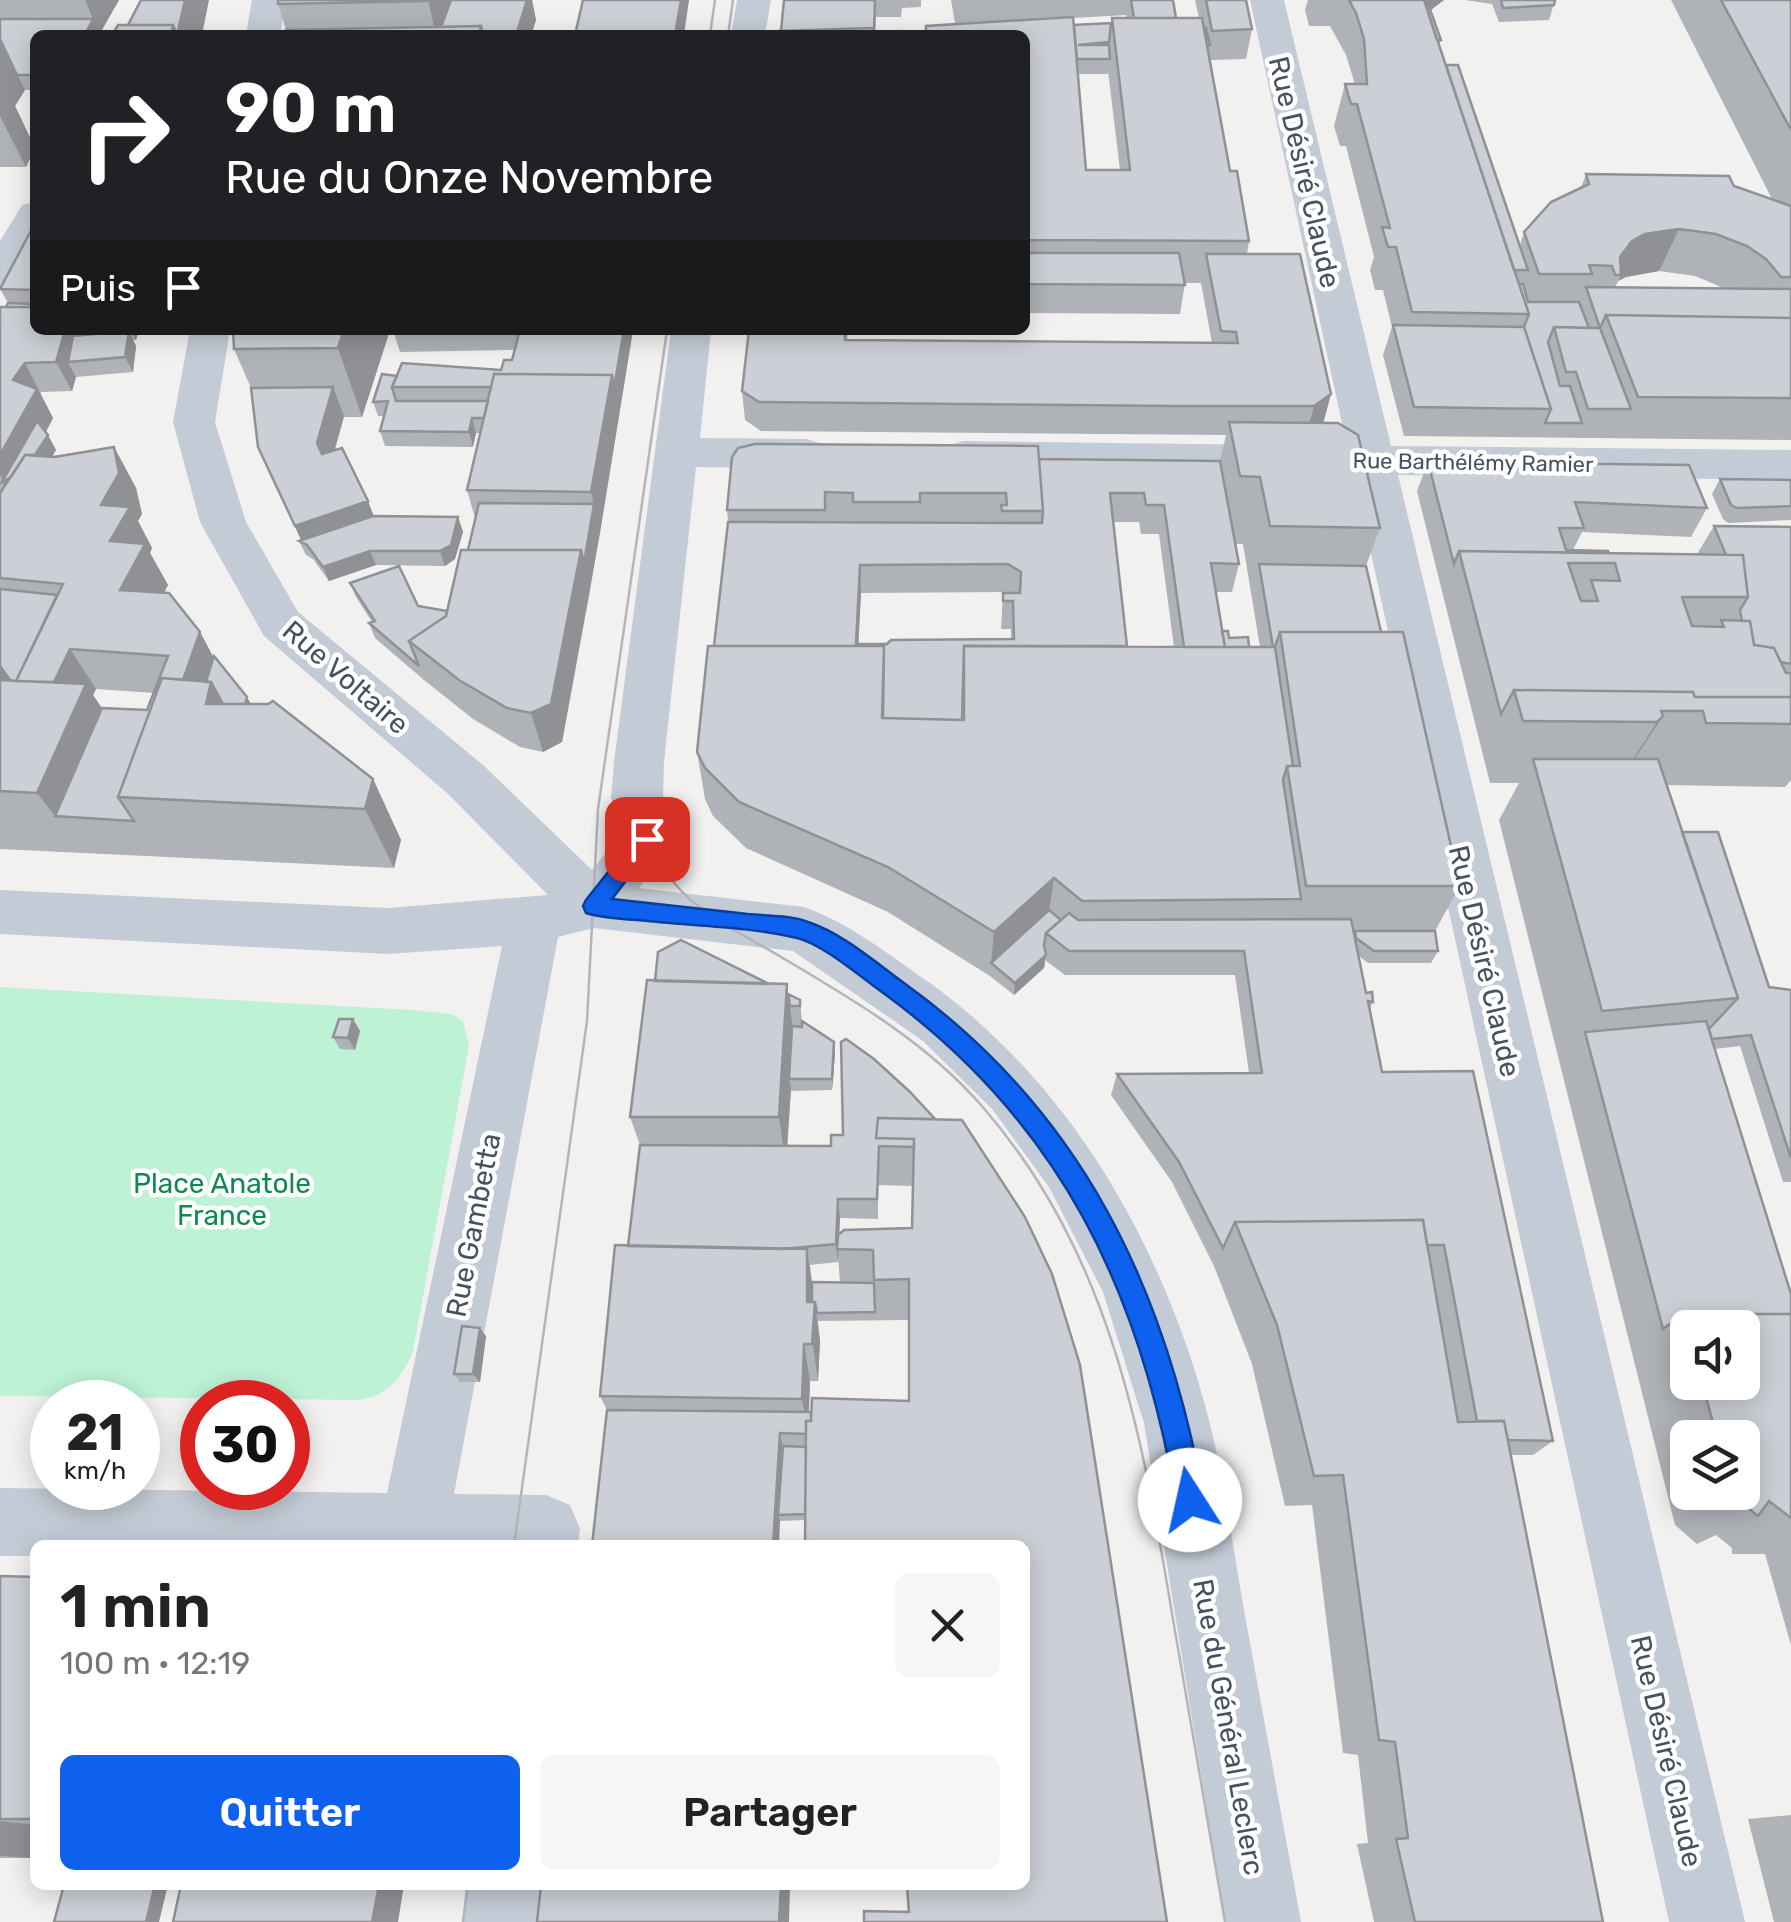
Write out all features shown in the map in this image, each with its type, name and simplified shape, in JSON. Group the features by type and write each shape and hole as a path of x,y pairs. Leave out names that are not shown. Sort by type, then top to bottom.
{"street":[{"path":"264,30 269,0"},
{"path":"749,30 754,0"},
{"name":"Rue Désiré Claude","path":"1266,0 1707,1922"},
{"path":"0,276 30,222"},
{"name":"Rue Voltaire","path":"209,335 194,422 223,522 281,624 465,779 594,906"},
{"path":"0,912 388,931 534,921 594,906 647,839 637,798 639,762 690,335"},
{"path":"675,452 851,454"},
{"name":"Rue Barthélémy Ramier","path":"929,456 1791,465"},
{"name":"Rue du Général Leclerc","path":"594,906 804,930 863,966 943,1024 1012,1091 1070,1168 1131,1283 1176,1423 1263,1922"},
{"name":"Rue Gambetta","path":"413,1530 534,921"},
{"path":"0,1522 413,1530 545,1537"},
{"path":"500,1922 503,1890"}],"green space":[{"name":"Place Anatole France","path":"0,987 413,1010 451,1014 463,1021 469,1046 413,1351 404,1370 385,1390 357,1400 310,1399 310,1380 180,1380 180,1398 160,1398 160,1380 30,1380 30,1396 0,1396"}],"building":[{"path":"141,0 185,0 178,30 173,25 128,25"},
{"path":"278,0 428,0 278,4"},
{"path":"451,0 527,0 518,30 441,27"},
{"path":"583,0 681,0 676,30 576,30"},
{"path":"784,0 875,0 874,30 781,30"},
{"path":"1131,0 1173,0 1176,18 1134,18"},
{"path":"1206,0 1246,0 1252,29 1212,31"},
{"path":"1349,0 1424,0 1529,314 1412,312 1396,247 1388,247 1382,227 1390,228 1357,104 1351,104 1345,84 1367,84 1364,39"},
{"path":"1424,0 1429,0 1441,40 1437,40"},
{"path":"1501,0 1555,0 1554,5 1503,8"},
{"path":"1721,0 1791,0 1791,130"},
{"path":"1073,17 1086,170 1130,170 1112,18 1202,18 1230,171 1237,171 1249,241 1030,240 1030,30 926,30 926,26"},
{"path":"0,19 93,19 88,30 30,30 30,75 17,75 0,39"},
{"path":"1111,23 1109,42 1078,45 1109,45 1110,59 1077,59 1074,25"},
{"path":"118,25 173,25 172,30 115,30"},
{"path":"481,26 480,30 286,30"},
{"path":"1446,65 1458,65 1528,270 1514,270"},
{"path":"1586,174 1729,176 1734,186 1791,206 1791,277 1781,277 1766,259 1747,246 1716,234 1679,229 1645,234 1632,241 1620,257 1621,275 1615,275 1612,266 1589,265 1592,274 1539,274 1524,232 1551,202 1589,184"},
{"path":"30,232 30,290 0,289"},
{"path":"1030,253 1179,253 1185,285 1030,284"},
{"path":"1206,254 1300,254 1331,394 1314,406 1173,406 759,402 742,391 748,335 845,335 845,340 1238,343 1236,332 1221,331"},
{"path":"1519,284 1523,284 1528,302 1579,302 1589,328 1554,327 1548,342 1560,386 1570,386 1582,423 1545,423 1551,409 1524,327 1529,314"},
{"path":"1586,287 1791,289 1791,318 1606,315 1600,328"},
{"path":"8,303 30,304 30,307 6,307"},
{"path":"0,307 30,307 30,335 64,335 56,362 25,363 13,380 37,389 0,455"},
{"path":"1606,315 1791,318 1791,398 1638,397"},
{"path":"1393,325 1524,327 1551,409 1414,407"},
{"path":"1554,327 1600,328 1631,409 1588,409 1576,372 1566,372"},
{"path":"128,335 125,357 68,362 73,336"},
{"path":"233,335 342,335 338,348 234,349"},
{"path":"519,335 623,335 614,388 612,375 494,374 491,387 392,387 402,363 501,370 504,360 512,360"},
{"path":"382,374 397,376 392,387 396,401 488,401 484,418 472,418 469,432 380,431 388,401 373,402"},
{"path":"494,374 612,375 591,492 467,490"},
{"path":"333,387 317,443 322,454 342,448 368,501 295,526 258,447 251,388"},
{"path":"37,421 48,435 35,455 25,455 11,477 2,482"},
{"path":"1229,422 1338,423 1358,435 1380,528 1270,526 1260,477 1240,476"},
{"path":"755,444 1038,446 1043,511 1002,511 1001,505 1007,505 1006,493 920,493 920,502 853,502 853,493 825,492 825,510 727,510 732,457 738,448"},
{"path":"114,447 119,473 101,505 130,507 110,541 145,544 120,590 169,593 200,632 183,680 162,678 118,797 134,821 55,816 102,708 147,710 168,656 70,649 54,682 16,681 63,584 0,578 0,493 25,455 55,457"},
{"path":"1039,459 1220,461 1239,564 1211,563 1225,647 1184,647 1164,505 1146,505 1144,493 1110,493 1127,646 964,646 962,720 883,718 884,646 714,646 728,522 1042,523","holes":["1008,564 1021,572 1020,593 1003,593 1003,601 1013,601 1014,639 856,644 860,565"]},
{"path":"1428,462 1689,465 1707,508 1575,502 1584,528 1559,528 1566,550 1609,553 1459,551 1454,564"},
{"path":"1720,479 1791,480 1791,506 1737,508 1731,505"},
{"path":"479,503 594,504 584,563 581,550 468,550"},
{"path":"373,516 458,517 451,545 440,551 370,551 323,567 307,545 299,541"},
{"path":"1714,526 1791,527 1791,664 1781,662 1774,648 1754,645 1750,621 1742,621 1740,610 1748,597 1743,555 1726,555"},
{"path":"461,550 581,550 551,704 531,713 507,708 459,680 409,641 446,616"},
{"path":"1459,551 1743,555 1748,597 1682,597 1692,626 1724,627 1721,620 1750,621 1754,645 1774,648 1786,673 1791,673 1791,697 1514,690 1501,714","holes":["1568,563 1615,563 1620,581 1591,580 1598,601 1581,601"]},
{"path":"1259,564 1366,566 1381,632 1280,632 1273,647"},
{"path":"399,566 418,606 447,611 446,616 409,641 419,666 369,623 375,621 350,583"},
{"path":"0,589 57,595 16,681 10,680 0,666"},
{"path":"1222,631 1228,631 1229,638 1248,637 1249,647 1225,647"},
{"path":"1280,632 1403,632 1460,886 1306,886 1287,766 1300,766"},
{"path":"708,646 884,646 882,718 964,720 964,646 1275,647 1293,766 1287,766 1283,780 1301,899 1082,901 1054,878 994,932 888,867 739,802 705,768 697,752"},
{"path":"214,656 247,697 245,704 223,704 211,682 206,682"},
{"path":"162,678 211,682 206,704 273,701 373,779 365,809 118,797"},
{"path":"0,680 86,684 37,793 0,791"},
{"path":"1514,690 1791,697 1791,724 1706,723 1703,711 1661,711 1663,716 1657,722 1523,721"},
{"path":"1533,759 1658,759 1738,998 1602,1011"},
{"path":"1682,832 1718,832 1769,987 1791,990 1791,1158 1751,1035 1712,1039 1709,1029 1738,998"},
{"path":"1049,910 1061,920 1046,933 1046,955 1015,983 991,963"},
{"path":"1069,913 1078,920 1351,919 1366,993 1372,992 1373,1002 1368,1001 1382,1072 1473,1071 1553,1441 1508,1440 1504,1421 1477,1421 1444,1245 1427,1245 1423,1220 1235,1222 1223,1248 1179,1162 1117,1074 1262,1073 1244,951 1069,951 1046,933"},
{"path":"1355,931 1435,931 1438,951 1374,951 1356,938"},
{"path":"681,940 769,984 655,981 658,952"},
{"path":"647,980 787,984 779,1117 630,1117"},
{"path":"788,994 800,1000 800,1006 790,1006"},
{"path":"339,1019 353,1019 348,1038 333,1037"},
{"path":"802,1021 834,1042 832,1079 789,1079 792,1026 802,1027"},
{"path":"1706,1021 1791,1294 1791,1314 1670,1310 1670,1324 1663,1329 1585,1032"},
{"path":"846,1039 874,1059 935,1119 878,1118 876,1138 914,1139 914,1147 879,1146 877,1199 838,1199 836,1244 783,1249 628,1246 640,1145 831,1146 831,1135 843,1135 841,1042"},
{"path":"878,1118 962,1120 1025,1217 1052,1274 1080,1365 1167,1922 864,1922 864,1911 909,1912 907,1890 1030,1890 1030,1540 805,1540 806,1421 811,1421 812,1398 909,1401 909,1279 874,1280 873,1250 837,1249 838,1235 844,1230 912,1228 914,1139 876,1138"},
{"path":"1423,1220 1458,1422 1504,1421 1603,1922 1415,1922 1396,1839 1408,1838 1395,1742 1379,1740 1343,1475 1314,1476 1277,1325 1235,1222"},
{"path":"615,1245 807,1249 807,1302 815,1302 812,1344 804,1344 802,1399 600,1396"},
{"path":"812,1282 874,1283 875,1312 817,1313 812,1302"},
{"path":"1760,1314 1791,1314 1791,1518 1769,1501 1758,1516 1750,1510 1760,1510 1760,1420 1712,1420 1707,1400 1760,1400"},
{"path":"462,1326 480,1328 473,1374 454,1374"},
{"path":"607,1410 811,1412 806,1434 780,1433 773,1540 593,1540"},
{"path":"783,1446 806,1447 805,1514 778,1515"},
{"path":"0,1576 30,1577 30,1819 0,1819"},
{"path":"63,1890 154,1890 146,1922 54,1922"},
{"path":"180,1890 378,1890 372,1922 173,1922"},
{"path":"540,1890 781,1890 779,1922 537,1922"}],"tram line":[{"path":"711,30 715,0"},
{"path":"729,30 733,0"},
{"path":"515,1540 587,1021 598,809 666,335"},
{"path":"647,839 671,879 698,906 887,1023 960,1082 1026,1163 1062,1224 1092,1287 1116,1353 1134,1420 1163,1560 1225,1922"},
{"path":"463,1922 467,1890"}],"route":[{"path":"647,839 594,906 804,930 863,966 943,1024 1012,1091 1070,1168 1131,1283 1176,1423 1190,1500"}]}
